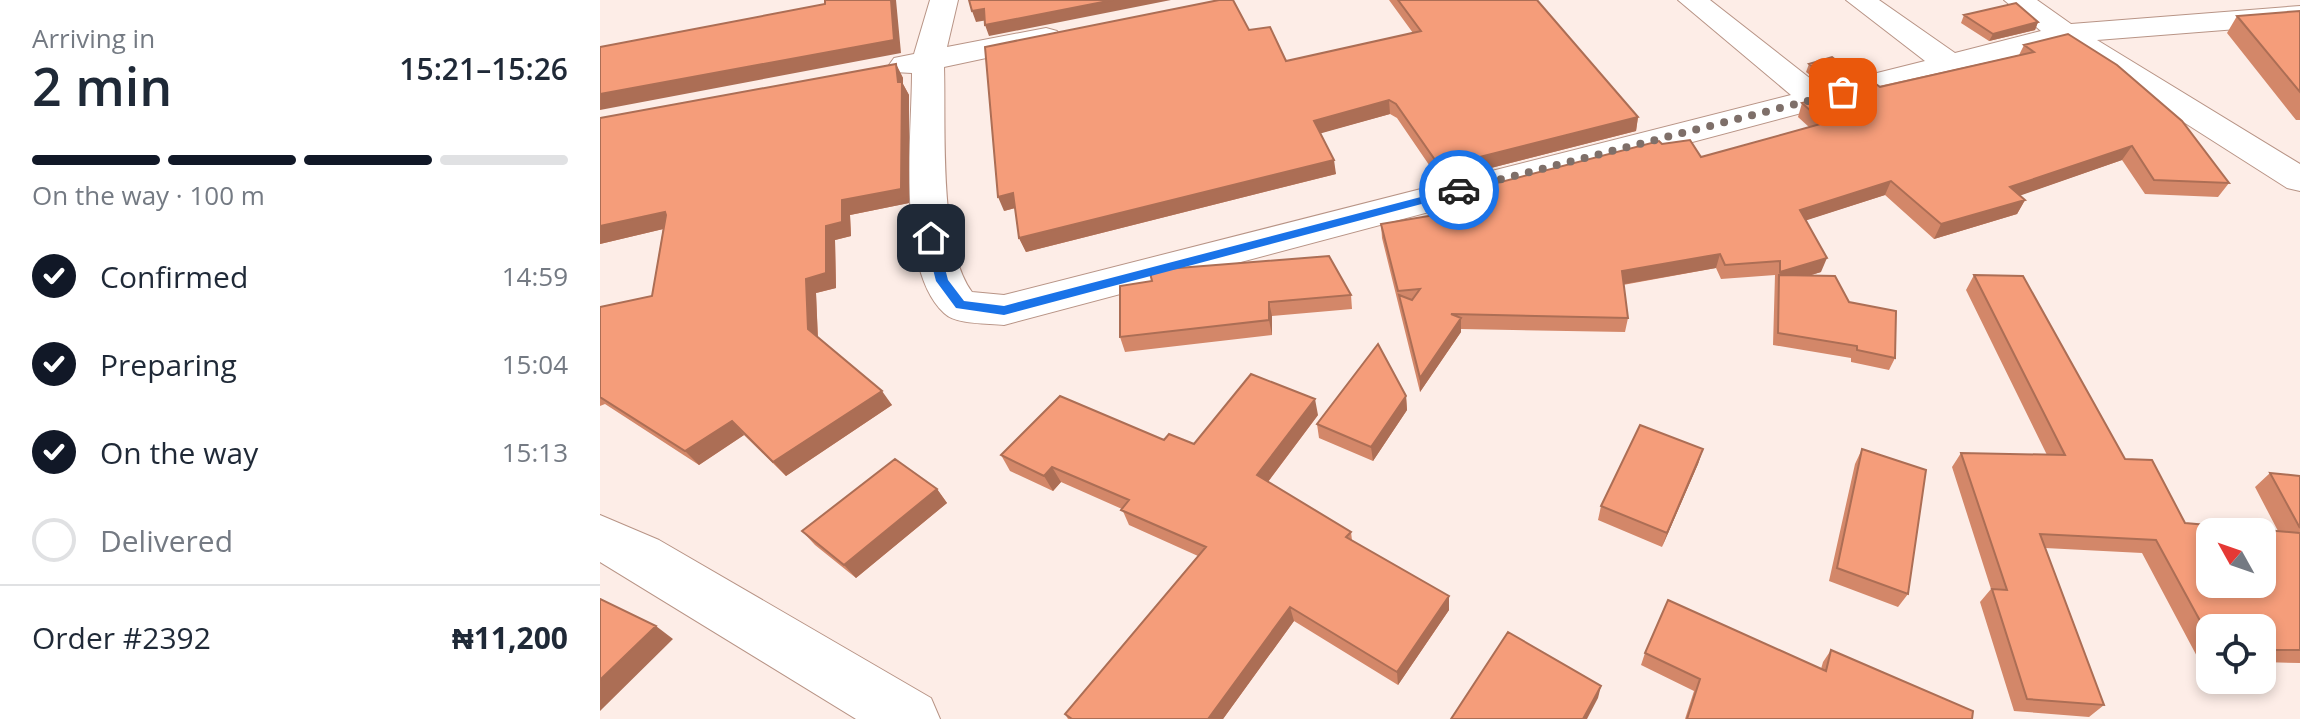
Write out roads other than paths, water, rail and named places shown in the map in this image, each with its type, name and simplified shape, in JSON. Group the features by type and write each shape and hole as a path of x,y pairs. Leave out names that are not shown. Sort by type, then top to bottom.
{"street":[{"path":"944,0 928,61 931,238 942,281 960,305 1004,310 2065,34 2282,10"},
{"path":"1692,0 1816,99"},
{"path":"1860,0 1951,65"},
{"path":"2018,0 2065,34 2300,180"},
{"path":"881,70 1079,31"},
{"path":"600,537 641,556 910,719"}]}
